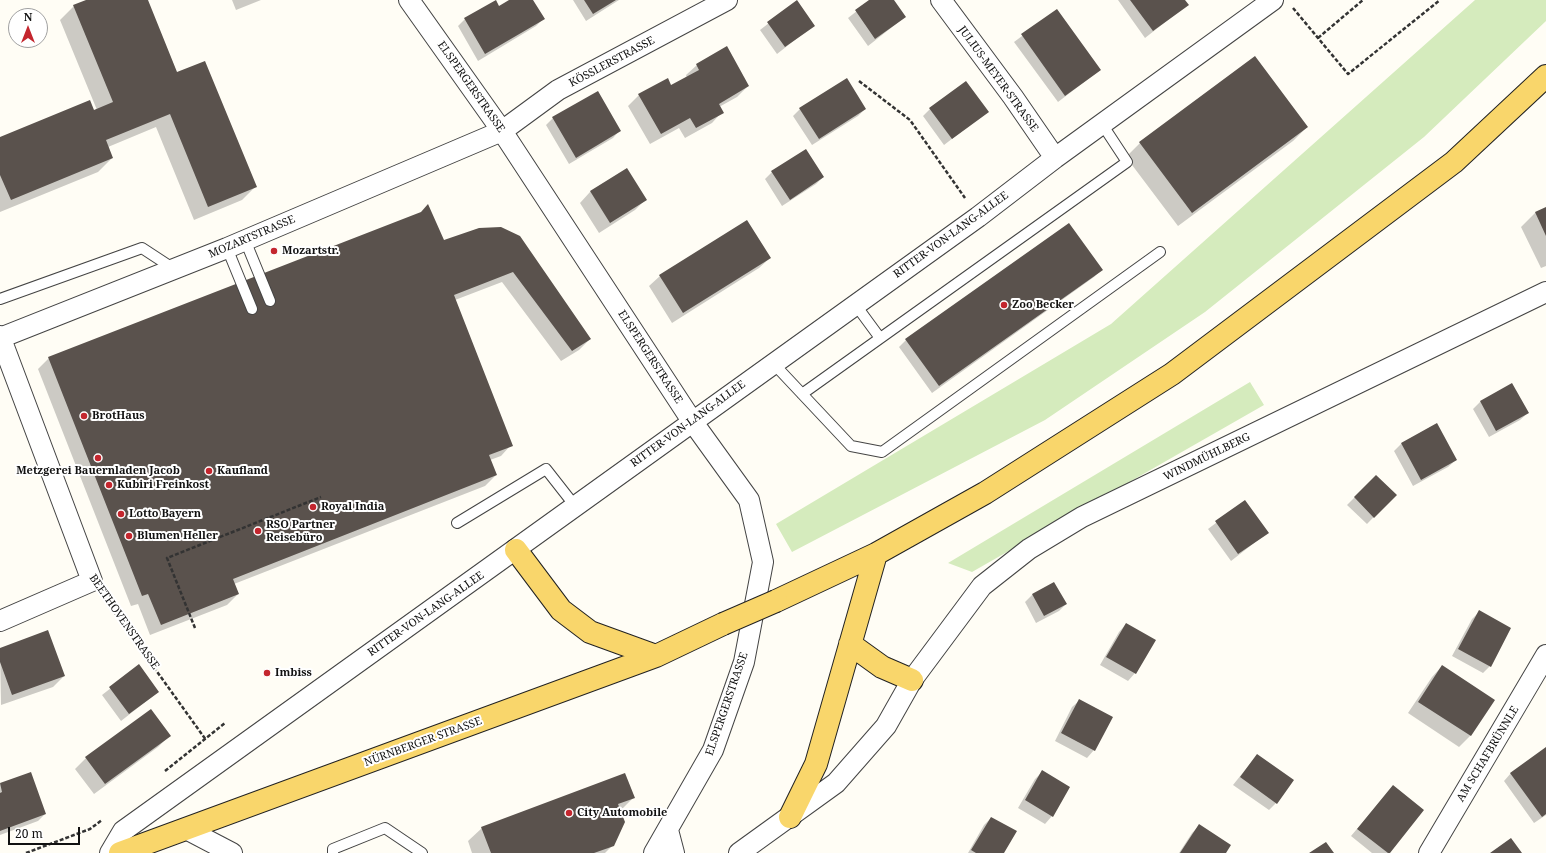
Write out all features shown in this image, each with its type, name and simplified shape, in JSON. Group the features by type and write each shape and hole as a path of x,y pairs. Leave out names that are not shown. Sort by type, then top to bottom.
{"main road":[{"name":"NÜRNBERGER STRASSE","path":"120,853 656,656 876,554 985,493 1172,374 1454,162 1546,76"},
{"path":"516,550 561,610 590,632 656,656"},
{"path":"790,817 816,764 876,554"},
{"path":"850,644 882,667 912,680"}],"street":[{"name":"ELSPERGERSTRASSE","path":"409,0 502,131 692,421 749,500 763,562 744,662 713,750 654,853"},
{"name":"KÖSSLERSTRASSE","path":"502,131 558,90 727,0"},
{"name":"JULIUS-MEYER-STRASSE","path":"941,0 1013,97 1055,158"},
{"name":"RITTER-VON-LANG-ALLEE","path":"110,853 123,832 516,550 692,421 978,217 1102,124 1282,3"},
{"name":"MOZARTSTRASSE","path":"0,337 236,244 502,131"},
{"name":"WINDMÜHLBERG","path":"740,853 836,783 886,726 912,680 982,586 1029,549 1082,517 1546,292"},
{"name":"BEETHOVENSTRASSE","path":"0,337 92,580"},
{"path":"0,621 92,580"},
{"name":"AM SCHAFBRÜNNLE","path":"1430,853 1546,655"},
{"path":"186,829 232,853"},
{"path":"668,830 674,853"}],"lane":[{"path":"802,394 1127,162 1102,124"},
{"path":"236,244 270,301"},
{"path":"236,244 252,309"},
{"path":"0,299 142,248 174,269"},
{"path":"773,363 851,446 882,452 1160,252"},
{"path":"855,304 880,338"},
{"path":"457,522 546,469 575,506"},
{"path":"333,853 333,849 385,828 422,853"}],"path":[{"path":"1318,38 1363,0"},
{"path":"1282,3 1318,38 1348,74 1440,0"},
{"path":"859,81 910,120 978,217"},
{"path":"195,628 167,558 321,497"},
{"name":"BEETHOVENSTRASSE","path":"92,580 221,761"},
{"path":"163,772 225,723"},
{"path":"26,853 90,830 108,815"}],"green space":[{"path":"1475,0 1546,0 1546,21 1424,137 1205,312 1045,420 792,552 776,524 1111,324"},
{"path":"1250,382 1264,405 972,572 948,563"}],"building":[{"path":"86,0 148,0 177,72 205,61 257,187 208,207 170,114 106,140 113,158 11,200 0,175 0,137 90,100 94,110 113,102 73,5"},
{"path":"496,0 499,6 509,0 533,0 545,19 485,54 464,18"},
{"path":"584,0 616,0 593,14"},
{"path":"797,0 815,26 785,47 767,22"},
{"path":"869,0 894,0 906,17 875,39 855,10"},
{"path":"1130,0 1185,0 1189,5 1153,31"},
{"path":"1057,9 1101,70 1065,96 1021,34"},
{"path":"727,46 749,86 719,104 724,113 696,128 690,118 661,134 638,94 668,78 671,85 699,70 696,64"},
{"path":"1255,56 1308,127 1192,213 1139,142"},
{"path":"847,78 866,109 819,139 799,108"},
{"path":"966,81 989,112 952,139 929,108"},
{"path":"598,91 621,131 576,158 552,117"},
{"path":"806,149 824,177 790,200 771,171"},
{"path":"627,168 647,200 610,223 590,191"},
{"path":"428,204 444,240 479,228 501,227 520,236 591,339 572,351 513,272 454,295 513,446 489,455 497,475 233,579 239,594 161,625 148,594 142,596 48,357 421,212"},
{"path":"1546,207 1546,236 1535,212"},
{"path":"747,220 771,258 683,313 659,275"},
{"name":"Zoo Becker","path":"1069,223 1103,270 939,386 905,339"},
{"path":"1512,383 1529,413 1496,431 1480,401"},
{"path":"1437,423 1457,460 1421,480 1401,443"},
{"path":"1376,475 1397,495 1374,518 1354,497"},
{"path":"1245,500 1269,533 1238,554 1215,521"},
{"path":"1054,582 1067,604 1044,616 1032,594"},
{"path":"1479,610 1511,628 1491,667 1458,649"},
{"path":"1126,623 1156,640 1136,674 1106,657"},
{"path":"48,630 65,676 12,695 0,662 0,648"},
{"path":"139,664 159,692 129,714 109,687"},
{"path":"1442,665 1495,700 1471,736 1418,702"},
{"path":"1079,699 1113,717 1095,751 1061,733"},
{"path":"151,709 171,736 105,784 85,757"},
{"path":"1546,747 1546,814 1542,817 1510,773"},
{"path":"1257,754 1294,780 1277,804 1240,777"},
{"path":"1042,770 1070,787 1053,817 1025,800"},
{"path":"31,772 46,814 0,831 0,793 2,792 0,783"},
{"name":"City Automobile","path":"625,773 635,798 618,804 625,822 614,846 594,853 491,853 481,827"},
{"path":"1393,785 1424,810 1390,853 1388,853 1357,829"},
{"path":"991,817 1017,831 1004,853 976,853 971,850"},
{"path":"1199,824 1231,845 1226,853 1180,853"},
{"path":"1511,838 1522,853 1490,853"},
{"path":"1326,842 1334,853 1309,853"}],"place":[{"name":"Mozartstr.","path":"274,251"},
{"name":"Zoo Becker","path":"1004,305"},
{"name":"BrotHaus","path":"84,416"},
{"name":"Metzgerei Bauernladen Jacob","path":"98,458"},
{"name":"Kaufland","path":"209,471"},
{"name":"Kubiri Freinkost","path":"109,485"},
{"name":"Royal India","path":"313,507"},
{"name":"Lotto Bayern","path":"121,514"},
{"name":"RSO Partner Reisebüro","path":"258,531"},
{"name":"Blumen Heller","path":"129,536"},
{"name":"Imbiss","path":"267,673"},
{"name":"City Automobile","path":"569,813"}]}
